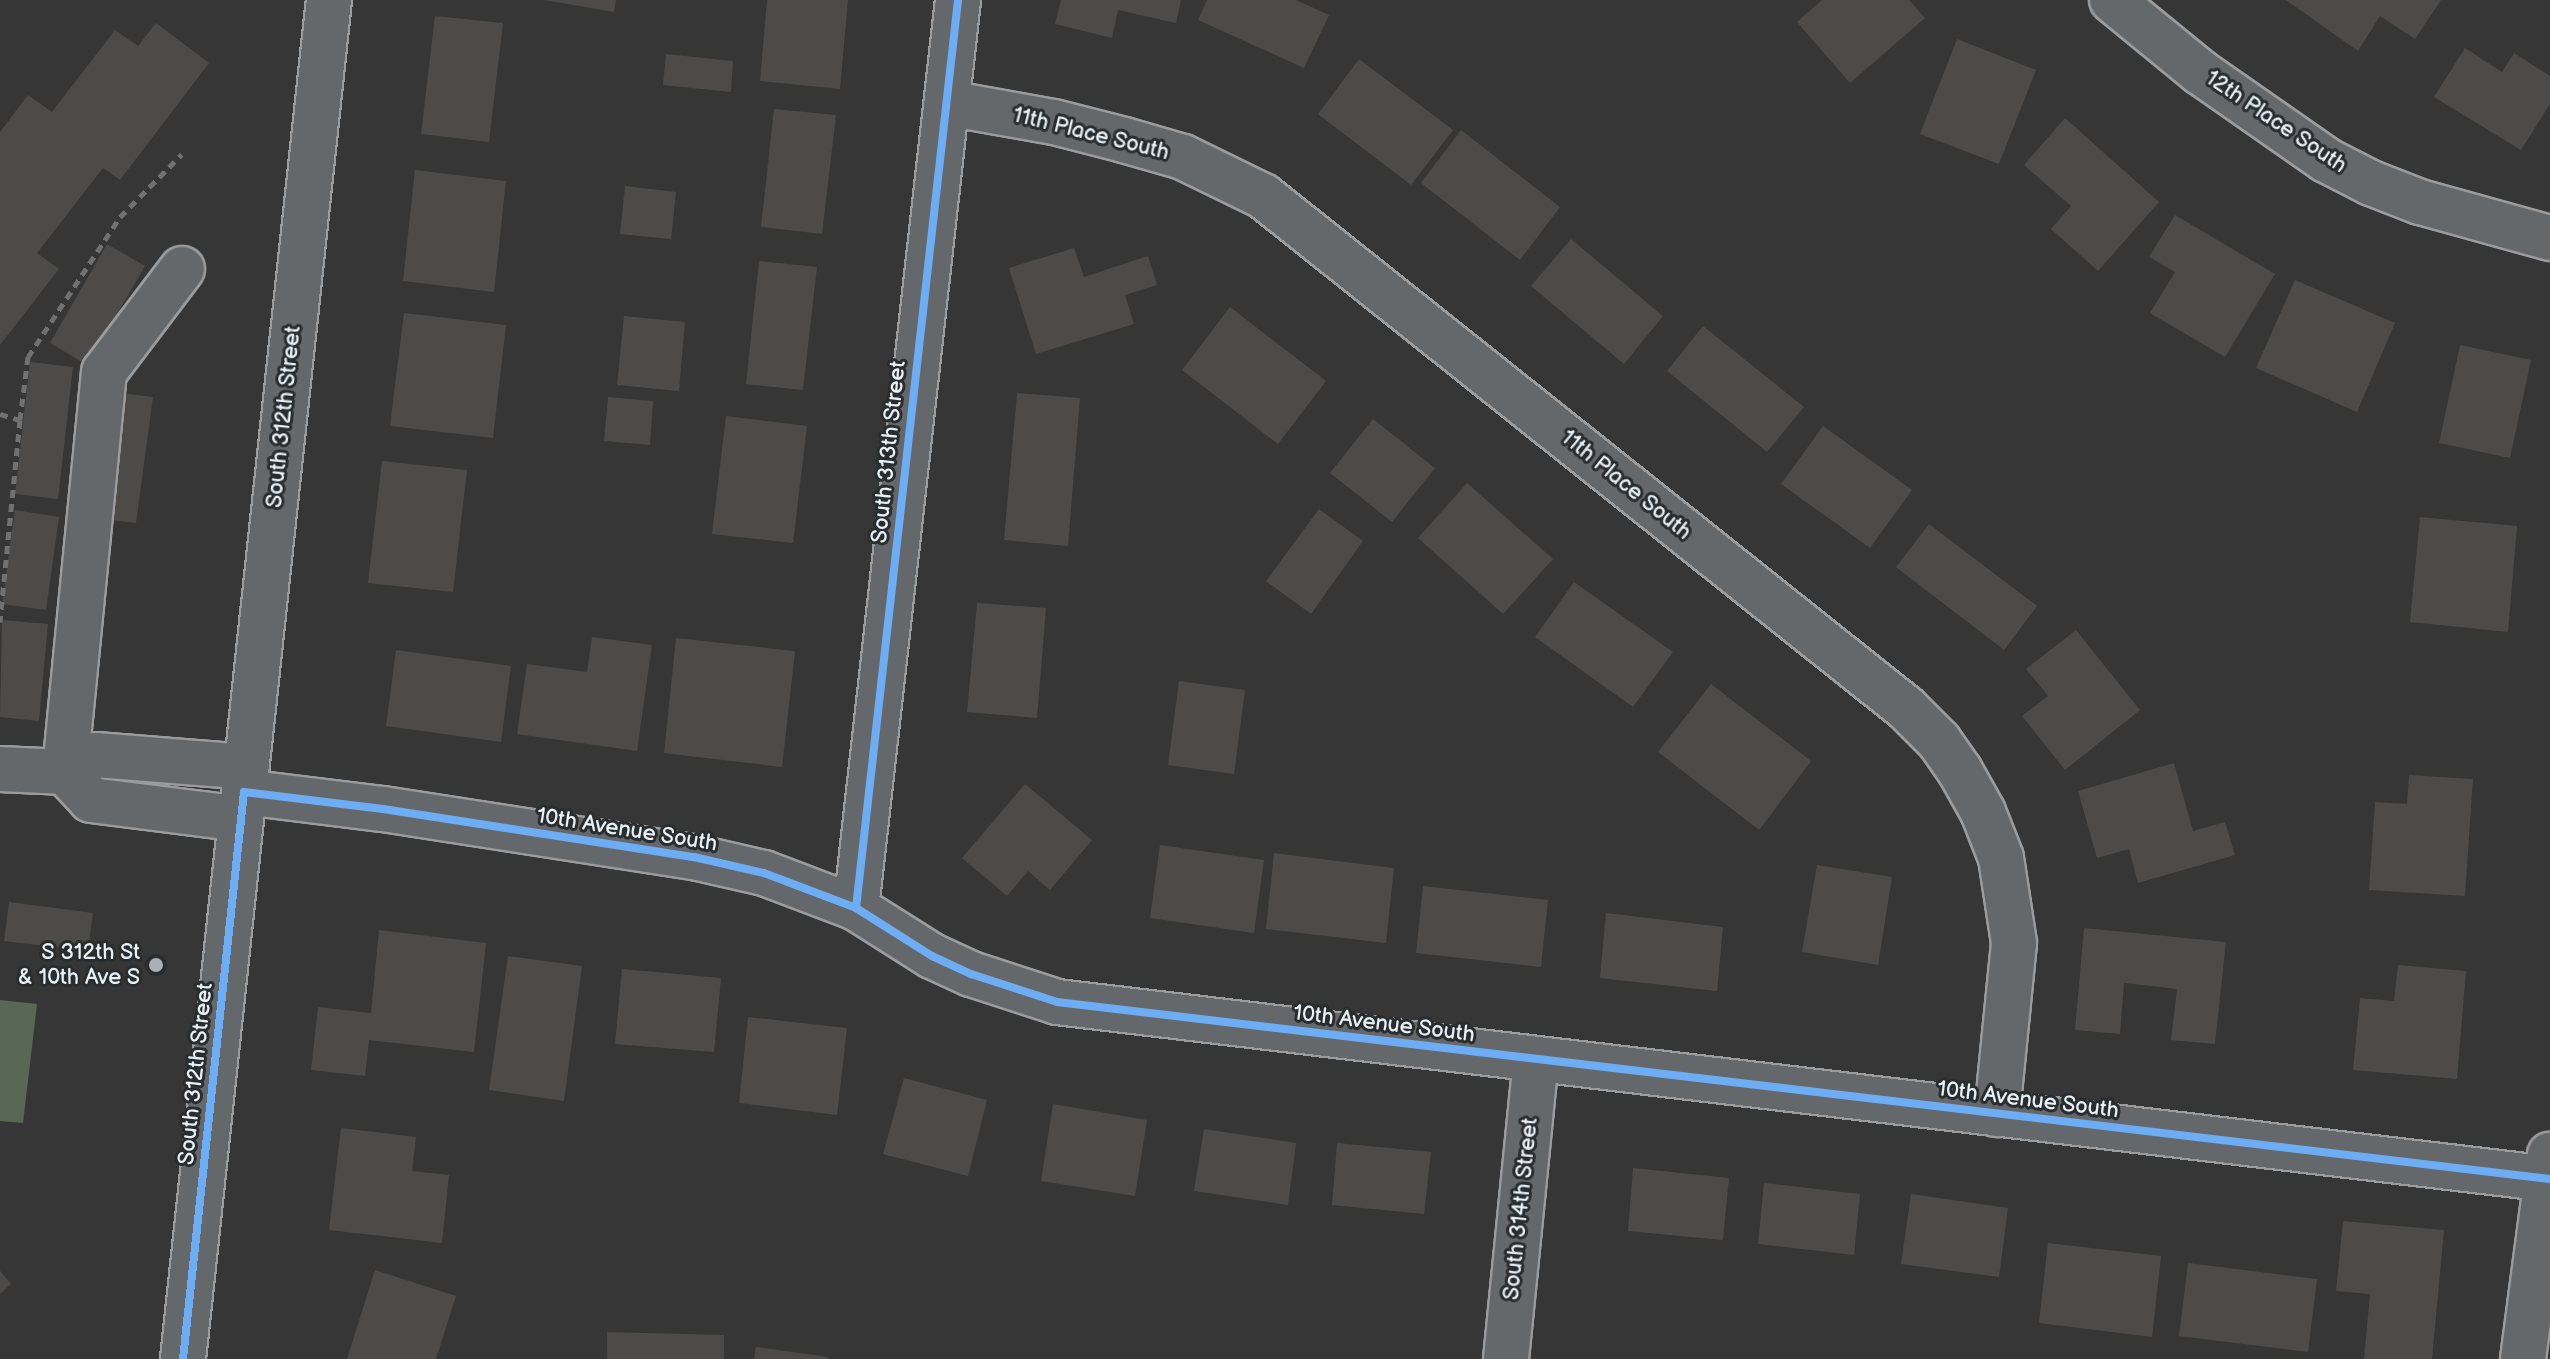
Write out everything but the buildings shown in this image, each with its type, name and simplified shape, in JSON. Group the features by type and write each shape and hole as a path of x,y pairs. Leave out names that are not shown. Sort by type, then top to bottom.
{"street":[{"name":"South 312th Street","path":"183,1359 329,0"},
{"name":"South 313th Street","path":"856,908 958,0"},
{"name":"12th Place South","path":"2112,0 2200,72 2326,160 2371,183 2420,202 2550,238"},
{"name":"11th Place South","path":"947,103 1038,118 1183,157 1263,196 1906,708 1939,741 1960,771 1983,812 2001,858 2014,943 1997,1114"},
{"path":"0,769 65,772 104,372 182,269"},
{"name":"10th Avenue South","path":"65,772 96,755 244,793 383,809 694,857 764,873 856,908 958,968 1057,1002 1997,1114 2549,1171"},
{"name":"South 314th Street","path":"1506,1359 1536,1060"},
{"path":"2523,1359 2549,1171"}],"path":[{"path":"0,622 28,357 120,217 182,154"},
{"path":"0,414 20,420"}],"green space":[{"path":"0,1000 37,1004 23,1123 0,1121"}],"cycle path":[{"path":"856,908 958,0"},
{"path":"183,1359 244,792 383,809 694,857 764,873 856,908 932,956 971,974 1057,1002 2550,1179"}],"place":[{"name":"S 312th St & 10th Ave S","path":"156,965"}]}
